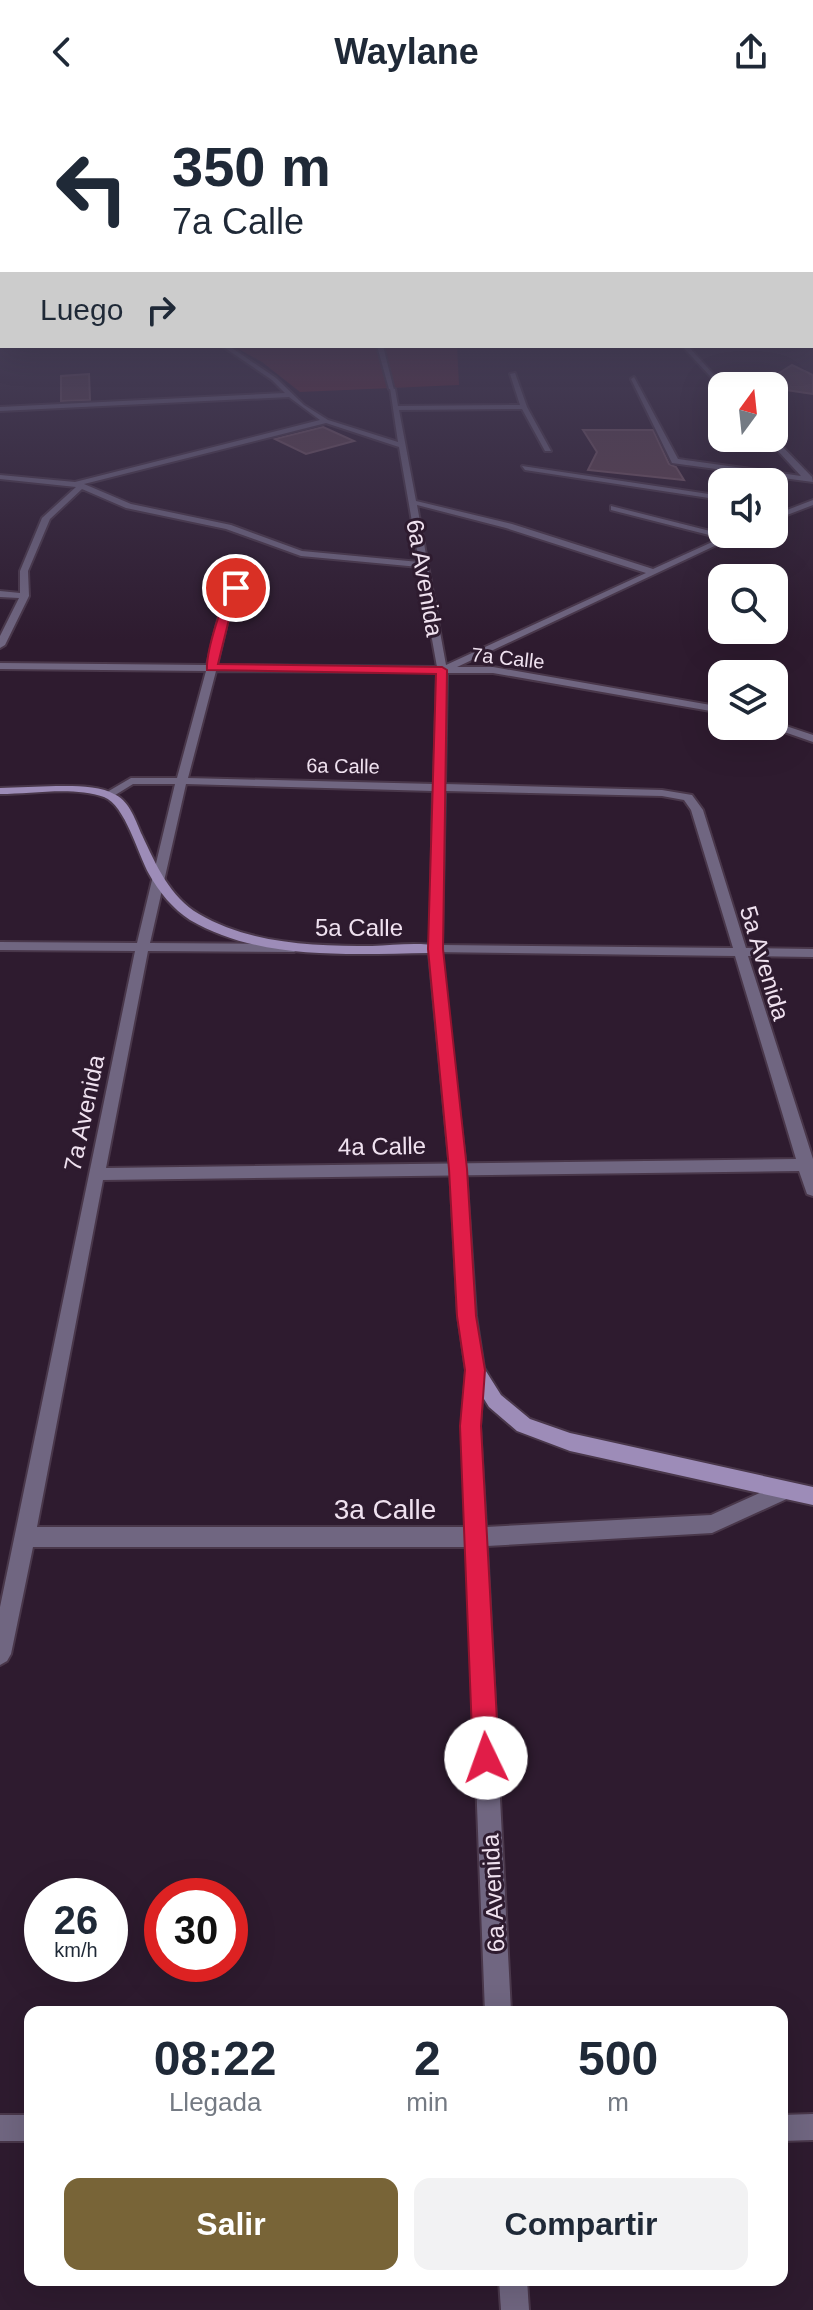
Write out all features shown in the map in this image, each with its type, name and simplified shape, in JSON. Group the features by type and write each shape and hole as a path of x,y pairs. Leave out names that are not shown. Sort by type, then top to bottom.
{"street":[{"path":"0,645 25,596 24,571 46,518 78,485 276,434"},
{"path":"365,434 402,446"},
{"name":"6a Avenida","path":"400,434 442,670 435,949 458,1169 467,1316 475,1370 471,1426 498,2006"},
{"path":"539,434 548,449"},
{"path":"661,434 675,461 811,481"},
{"path":"783,452 811,481"},
{"path":"525,468 708,496"},
{"path":"0,477 78,485 117,503 228,527 291,551 347,560 423,565"},
{"path":"412,502 509,526 650,571"},
{"path":"788,512 813,502"},
{"path":"614,508 708,530"},
{"path":"788,508 796,509"},
{"path":"442,670 708,546"},
{"name":"7a Avenida","path":"0,1654 26,1537 95,1174 158,877 224,615 236,588"},
{"path":"0,594 25,596"},
{"name":"7a Calle","path":"0,666 493,670 708,708"},
{"path":"788,730 813,739"},
{"name":"6a Calle","path":"0,791 86,791 108,795 131,781 184,781 662,793 688,797"},
{"path":"108,795 126,812 158,877 169,895 187,912 239,937 343,949"},
{"name":"5a Avenida","path":"688,797 697,810 739,954 809,1165 813,1190"},
{"name":"5a Calle","path":"0,946 813,953"},
{"name":"4a Calle","path":"95,1174 809,1165"},
{"path":"475,1370 495,1401 524,1425 570,1442 813,1496"},
{"name":"3a Calle","path":"26,1537 475,1537 712,1524 784,1491"},
{"path":"788,2128 813,2127"},
{"path":"0,2128 24,2128"},
{"path":"513,2286 515,2310"}],"building":[{"path":"295,434 338,434 354,441 306,454 275,439"},
{"path":"586,434 655,434 669,464 676,467 684,480 588,470 597,452"}],"route":[{"path":"236,588 224,615 211,667 442,670 435,949 458,1169 467,1316 475,1370 471,1426 486,1758"}]}
